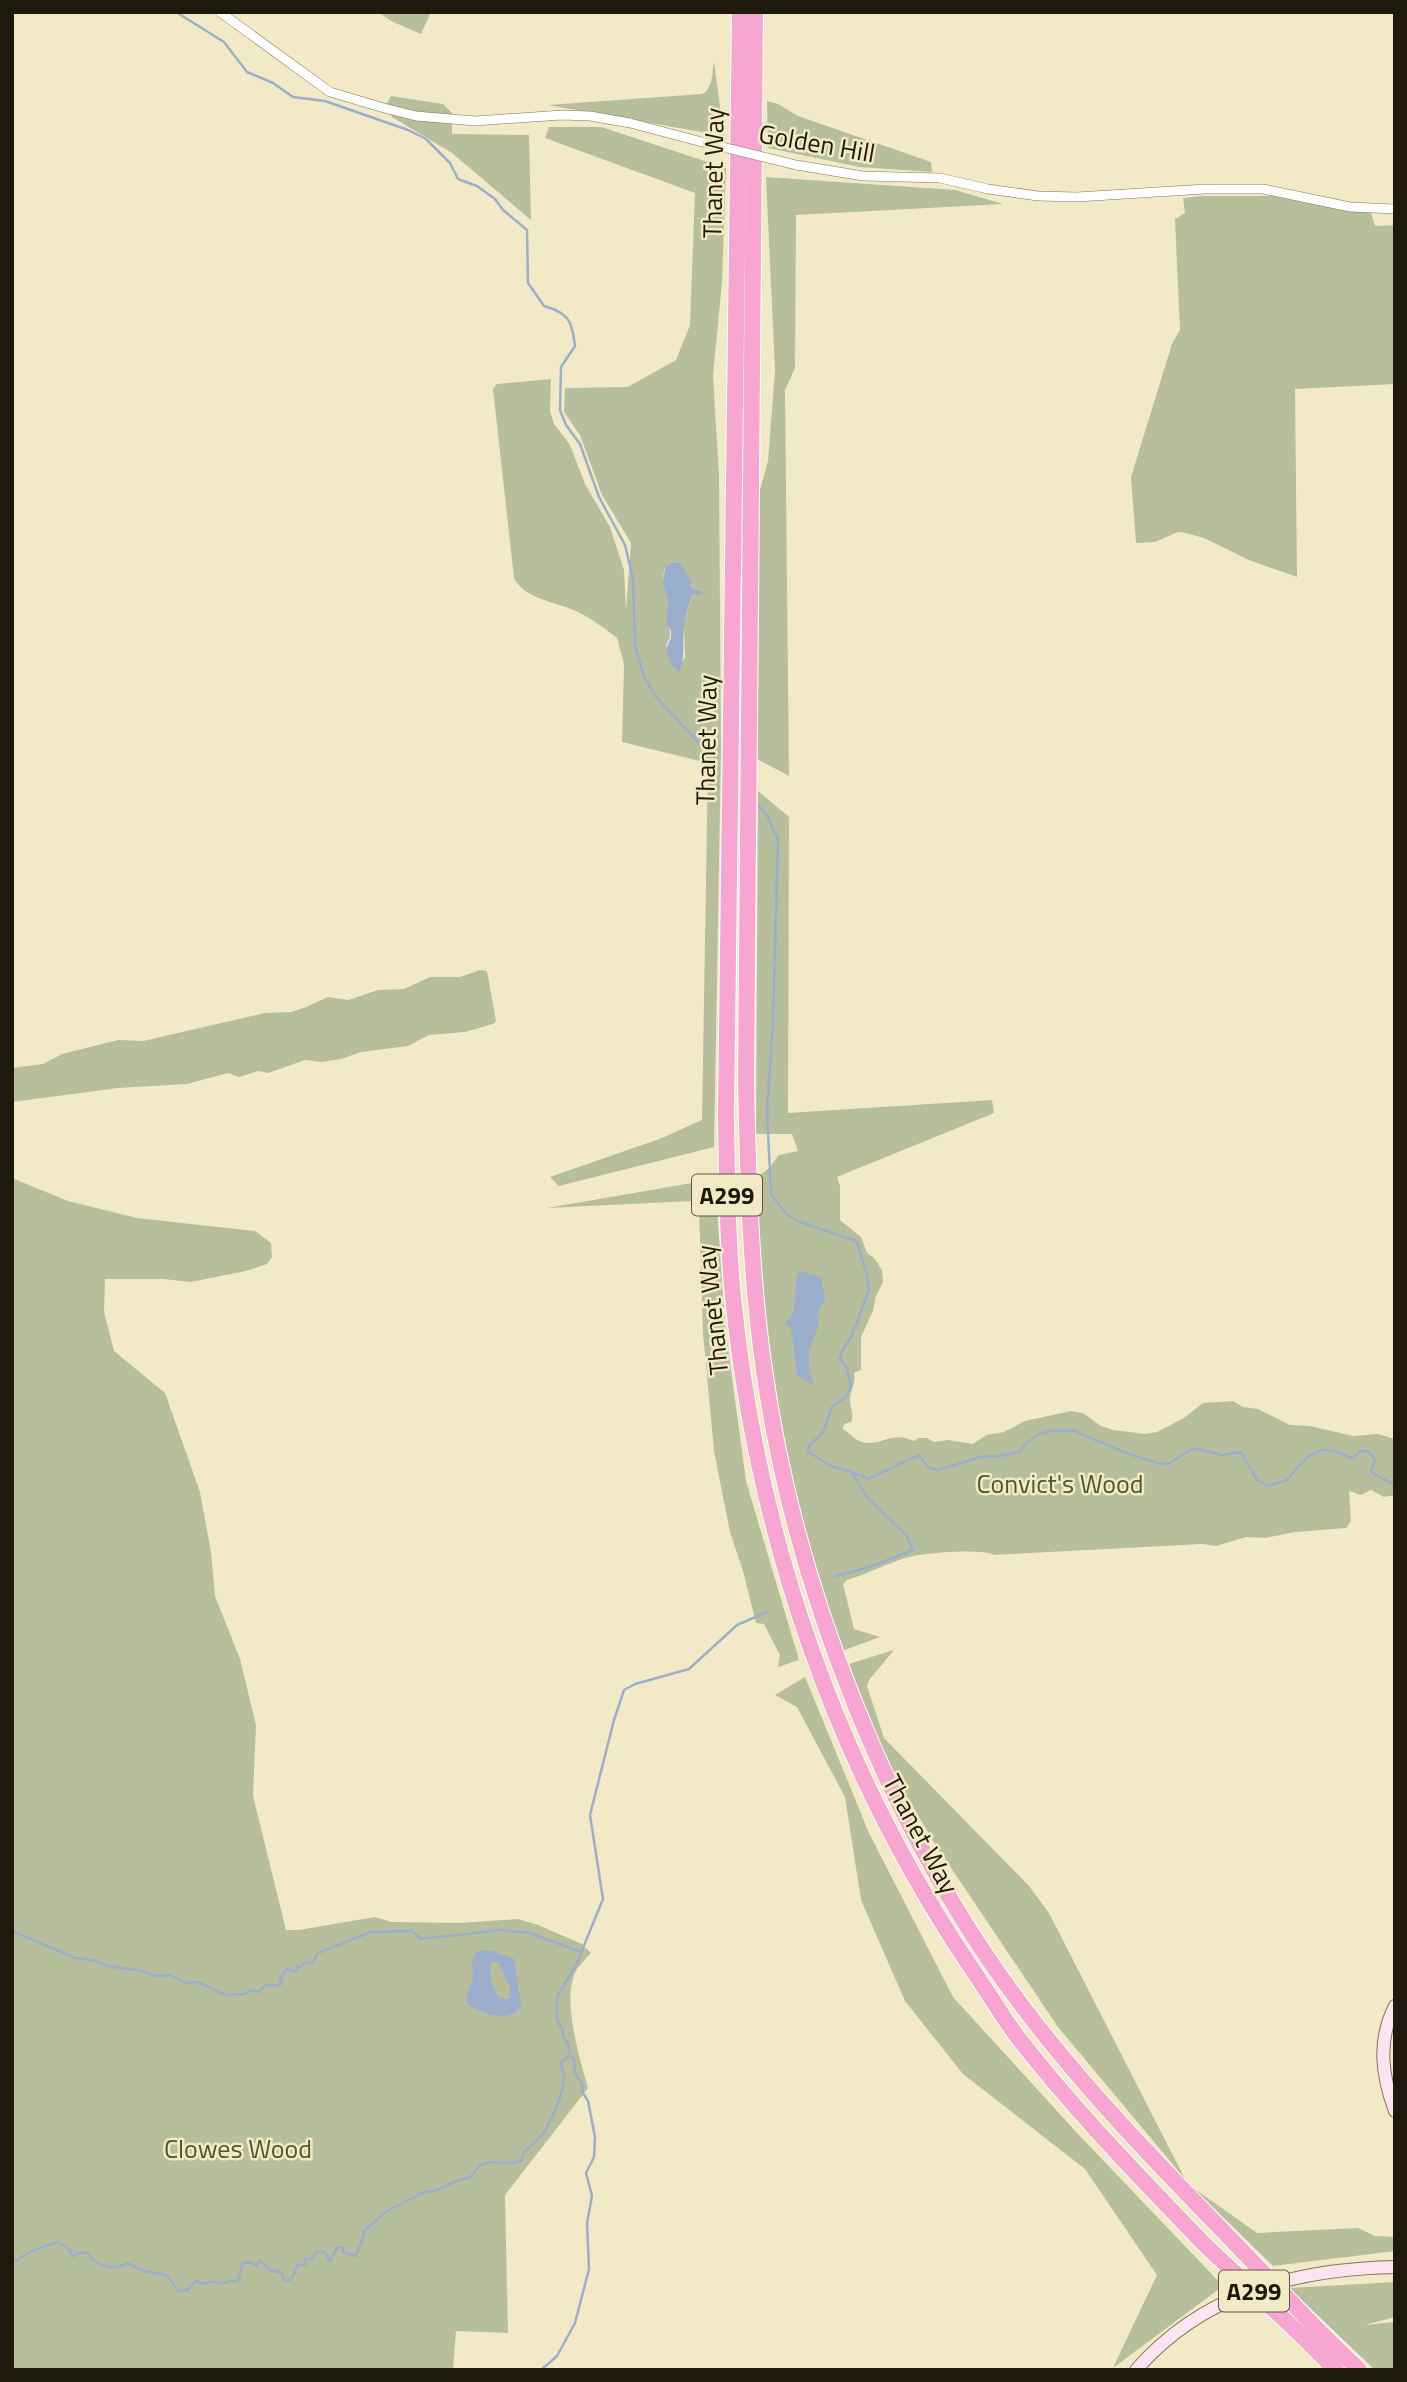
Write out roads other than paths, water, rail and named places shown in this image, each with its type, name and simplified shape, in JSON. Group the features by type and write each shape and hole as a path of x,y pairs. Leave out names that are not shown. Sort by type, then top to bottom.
{"highway":[{"name":"Thanet Way","path":"740,12 726,1113 727,1221 743,1371 762,1473 792,1594 815,1662 847,1742 914,1877 941,1923 1014,2032 1095,2130 1203,2243 1311,2334 1359,2370"},
{"name":"Thanet Way","path":"755,12 746,1080 748,1194 755,1295 764,1371 781,1466 817,1601 840,1664 881,1763 940,1881 1024,2009 1119,2123 1224,2232 1311,2334 1336,2370"}],"street":[{"name":"Golden Hill","path":"220,12 330,92 416,116 475,121 590,116 630,123 796,165 863,176 940,178 989,190 1038,196 1077,197 1205,189 1263,190 1350,207 1395,209"},
{"path":"1395,2006 1385,2031 1382,2056 1387,2089 1395,2111"},
{"path":"1136,2370 1164,2341 1193,2320 1262,2286 1322,2272 1395,2267"}],"water":[{"path":"671,563 680,563 691,581 692,588 702,591 702,594 692,595 687,611 679,673 670,663 666,649 671,631 666,622 668,601 663,583 665,567"},
{"path":"799,1271 821,1277 825,1299 819,1310 818,1327 809,1350 809,1366 814,1386 797,1375 791,1328 784,1323 789,1319 794,1307"},
{"path":"477,1952 496,1952 514,1959 521,2004 511,2014 497,2016 468,2005 466,1998 473,1978 472,1960","holes":["491,1962 498,1962 511,1987 509,1999 500,1999 492,1981"]}],"waterway":[{"path":"176,12 224,42 247,72 273,83 293,97 325,101 426,139 450,163 458,179 477,186 495,199 503,210 527,230 528,283 544,306 568,319 572,330 575,346 561,367 560,410 566,425 580,444 599,497 625,545 633,579 635,645 644,677 656,697 710,755"},
{"path":"759,806 767,815 778,840 773,1022 767,1111 771,1194 786,1214 800,1222 856,1241 869,1290 840,1359 847,1368 851,1386 846,1397 832,1407 823,1432 809,1446 808,1452 831,1466 868,1479 919,1455 929,1468 938,1470 980,1457 1019,1452 1039,1434 1074,1431 1161,1464 1170,1463 1190,1450 1198,1449 1222,1455 1241,1452 1257,1480 1268,1486 1287,1480 1307,1457 1321,1450 1334,1451 1352,1458 1364,1451 1370,1453 1375,1461 1371,1472 1393,1484 1395,1482"},
{"path":"835,1576 870,1567 913,1550 907,1536 867,1497 851,1471"},
{"path":"12,2261 57,2242 67,2247 73,2256 86,2252 93,2260 105,2266 114,2267 127,2263 144,2271 167,2275 178,2291 187,2290 196,2281 204,2284 236,2281 239,2279 242,2264 249,2262 257,2266 260,2260 270,2270 282,2273 284,2280 291,2280 298,2265 305,2265 305,2260 311,2259 317,2252 325,2252 330,2261 337,2248 343,2247 344,2253 356,2256 365,2230 387,2211 426,2191 432,2192 469,2178 486,2163 521,2161 524,2153 545,2131 552,2117 563,2085 561,2062 570,2055 568,2043 557,2021 557,1997 576,1965 603,1899 590,1815 624,1690 635,1684 689,1669 737,1625 767,1612"},
{"path":"12,1931 75,1958 156,1976 170,1975 186,1983 198,1982 226,1995 245,1994 252,1990 259,1992 266,1985 280,1985 283,1981 280,1979 287,1969 296,1972 297,1966 313,1962 318,1953 371,1932 412,1931 421,1939 501,1930 530,1933 581,1952"},
{"path":"541,2370 557,2356 575,2323 589,2269 587,2223 592,2196 586,2173 594,2157 595,2137 588,2101 575,2073 574,2059 571,2056"}],"park label":[{"name":"Convict's Wood","path":"1060,1483"},
{"name":"Clowes Wood","path":"238,2148"}]}
